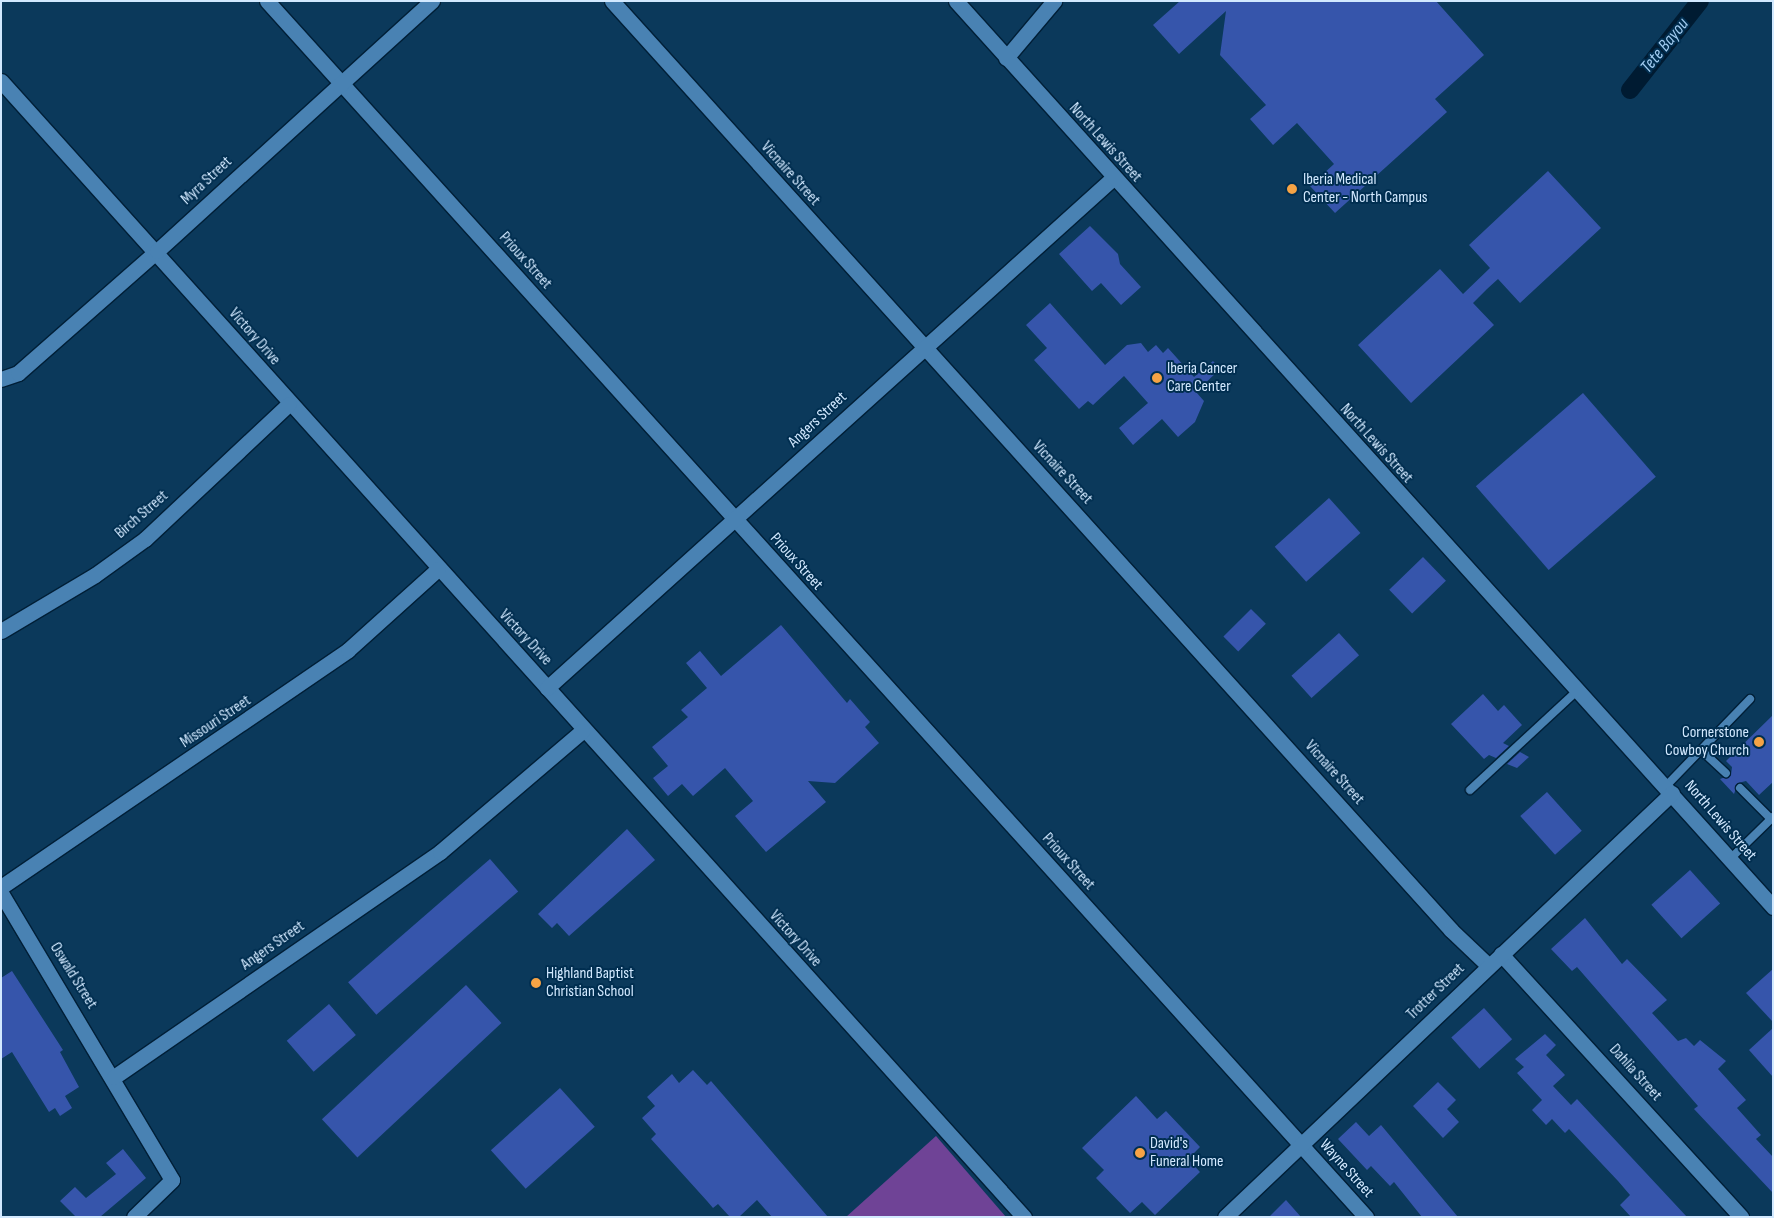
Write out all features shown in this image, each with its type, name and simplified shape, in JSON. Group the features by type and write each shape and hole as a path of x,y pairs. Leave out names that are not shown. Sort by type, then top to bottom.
{"street":[{"name":"Prioux Street","path":"267,1 1300,1145"},
{"name":"Myra Street","path":"1,379 18,373 157,251 339,81 432,1"},
{"name":"Vicnaire Street","path":"612,1 922,348 1451,930 1489,966"},
{"name":"North Lewis Street","path":"956,1 1113,178 1669,789 1773,907"},
{"path":"1006,58 1054,1"},
{"name":"Victory Drive","path":"1,81 157,251 289,404 547,688 582,731 1024,1217"},
{"name":"Angers Street","path":"547,688 735,521 922,348 1113,178"},
{"name":"Birch Street","path":"1,631 95,575 145,539 289,404"},
{"name":"Missouri Street","path":"1,888 341,655 438,569"},
{"name":"Angers Street","path":"114,1077 440,852 582,731"},
{"name":"Trotter Street","path":"1225,1217 1489,966 1669,789"},
{"name":"Oswald Street","path":"1,893 114,1077"},
{"name":"Dahlia Street","path":"1501,954 1741,1217"},
{"path":"114,1077 172,1180 134,1217"},
{"name":"Wayne Street","path":"1300,1145 1366,1217"}],"lane":[{"path":"1470,790 1578,690"},
{"path":"1669,789 1701,750 1750,699"},
{"path":"1701,750 1726,773"},
{"path":"1730,860 1772,818 1740,788"}],"shaded area":[{"path":"936,1136 1006,1217 846,1217"}],"building":[{"name":"Iberia Medical Center - North Campus","path":"1180,1 1436,1 1484,55 1435,99 1447,112 1335,213 1310,186 1334,164 1297,123 1273,145 1250,119 1266,105 1220,55 1226,11 1179,54 1153,25"},
{"path":"1548,171 1601,228 1520,303 1498,279 1487,289 1473,303 1494,325 1411,403 1358,345 1440,269 1463,294 1490,268 1469,245"},
{"path":"1090,226 1118,254 1120,264 1141,287 1121,305 1101,283 1092,291 1059,254"},
{"path":"1050,303 1105,365 1127,345 1141,343 1148,352 1156,345 1163,353 1168,348 1194,377 1213,361 1220,369 1196,392 1204,401 1195,422 1178,437 1162,419 1133,445 1119,428 1148,403 1124,376 1093,405 1088,401 1079,409 1034,360 1047,348 1026,325"},
{"path":"1583,393 1656,477 1549,570 1476,486"},
{"path":"1329,498 1360,533 1306,582 1275,547"},
{"path":"1423,557 1446,581 1412,613 1389,590"},
{"path":"1251,609 1266,624 1238,651 1223,637"},
{"path":"781,625 847,703 850,699 870,722 865,727 879,743 835,783 808,781 826,802 766,852 735,816 753,801 725,768 693,796 682,784 668,796 653,778 668,766 652,747 688,717 681,710 707,688 686,663 700,651 721,676"},
{"path":"1339,633 1359,655 1312,698 1291,676"},
{"path":"1483,694 1498,711 1504,705 1522,725 1503,743 1509,746 1496,758 1489,755 1484,759 1451,724"},
{"name":"Cornerstone Cowboy Church","path":"1773,715 1773,782 1759,795 1746,781 1738,783 1734,794 1720,779 1731,775 1732,767 1726,761"},
{"path":"1520,752 1529,757 1517,768 1507,764"},
{"path":"1547,792 1582,831 1555,855 1520,816"},
{"path":"627,829 655,860 569,936 557,923 552,928 538,914"},
{"path":"490,859 518,891 376,1015 348,982"},
{"path":"1690,870 1720,903 1681,938 1651,905"},
{"path":"1585,918 1622,964 1627,959 1667,1000 1652,1013 1678,1041 1686,1038 1694,1046 1700,1040 1726,1061 1718,1069 1746,1100 1737,1108 1761,1135 1756,1139 1773,1157 1773,1193 1694,1109 1698,1106 1577,967 1572,971 1551,949"},
{"path":"1773,969 1773,1022 1746,993"},
{"path":"12,971 63,1050 60,1052 79,1087 65,1096 72,1108 60,1116 55,1108 49,1112 12,1052 1,1059 1,978"},
{"path":"466,985 501,1023 357,1157 322,1119"},
{"path":"329,1004 356,1035 314,1072 287,1041"},
{"path":"1484,1008 1512,1039 1479,1069 1451,1037"},
{"path":"1773,1028 1773,1077 1749,1050"},
{"path":"1545,1034 1556,1045 1546,1055 1565,1075 1553,1086 1571,1105 1577,1099 1687,1217 1631,1217 1620,1205 1630,1195 1618,1181 1569,1129 1565,1133 1552,1119 1546,1125 1532,1110 1542,1100 1517,1073 1524,1067 1515,1059"},
{"path":"693,1070 707,1085 711,1081 828,1217 772,1217 757,1200 739,1217 730,1217 718,1204 713,1208 651,1139 656,1134 642,1118 655,1106 647,1097 672,1074 679,1083"},
{"path":"1438,1082 1456,1100 1447,1109 1459,1122 1443,1138 1413,1106"},
{"path":"560,1088 595,1127 526,1189 491,1150"},
{"name":"David's Funeral Home","path":"1136,1096 1157,1119 1166,1111 1200,1147 1188,1159 1200,1172 1155,1215 1142,1202 1130,1213 1096,1178 1104,1170 1082,1148"},
{"path":"1356,1122 1369,1136 1381,1125 1458,1217 1422,1217 1394,1182 1390,1186 1371,1166 1367,1170 1338,1139"},
{"path":"123,1149 146,1178 100,1217 76,1217 60,1201 75,1187 86,1198 116,1174 106,1163"},
{"path":"1286,1200 1301,1217 1269,1217"}],"waterway":[{"name":"Tete Bayou","path":"1630,90 1700,1"}],"place":[{"name":"Iberia Medical Center - North Campus","path":"1292,189"},
{"name":"Iberia Cancer Care Center","path":"1157,378"},
{"name":"Cornerstone Cowboy Church","path":"1759,742"},
{"name":"Highland Baptist Christian School","path":"536,983"},
{"name":"David's Funeral Home","path":"1140,1153"}]}
